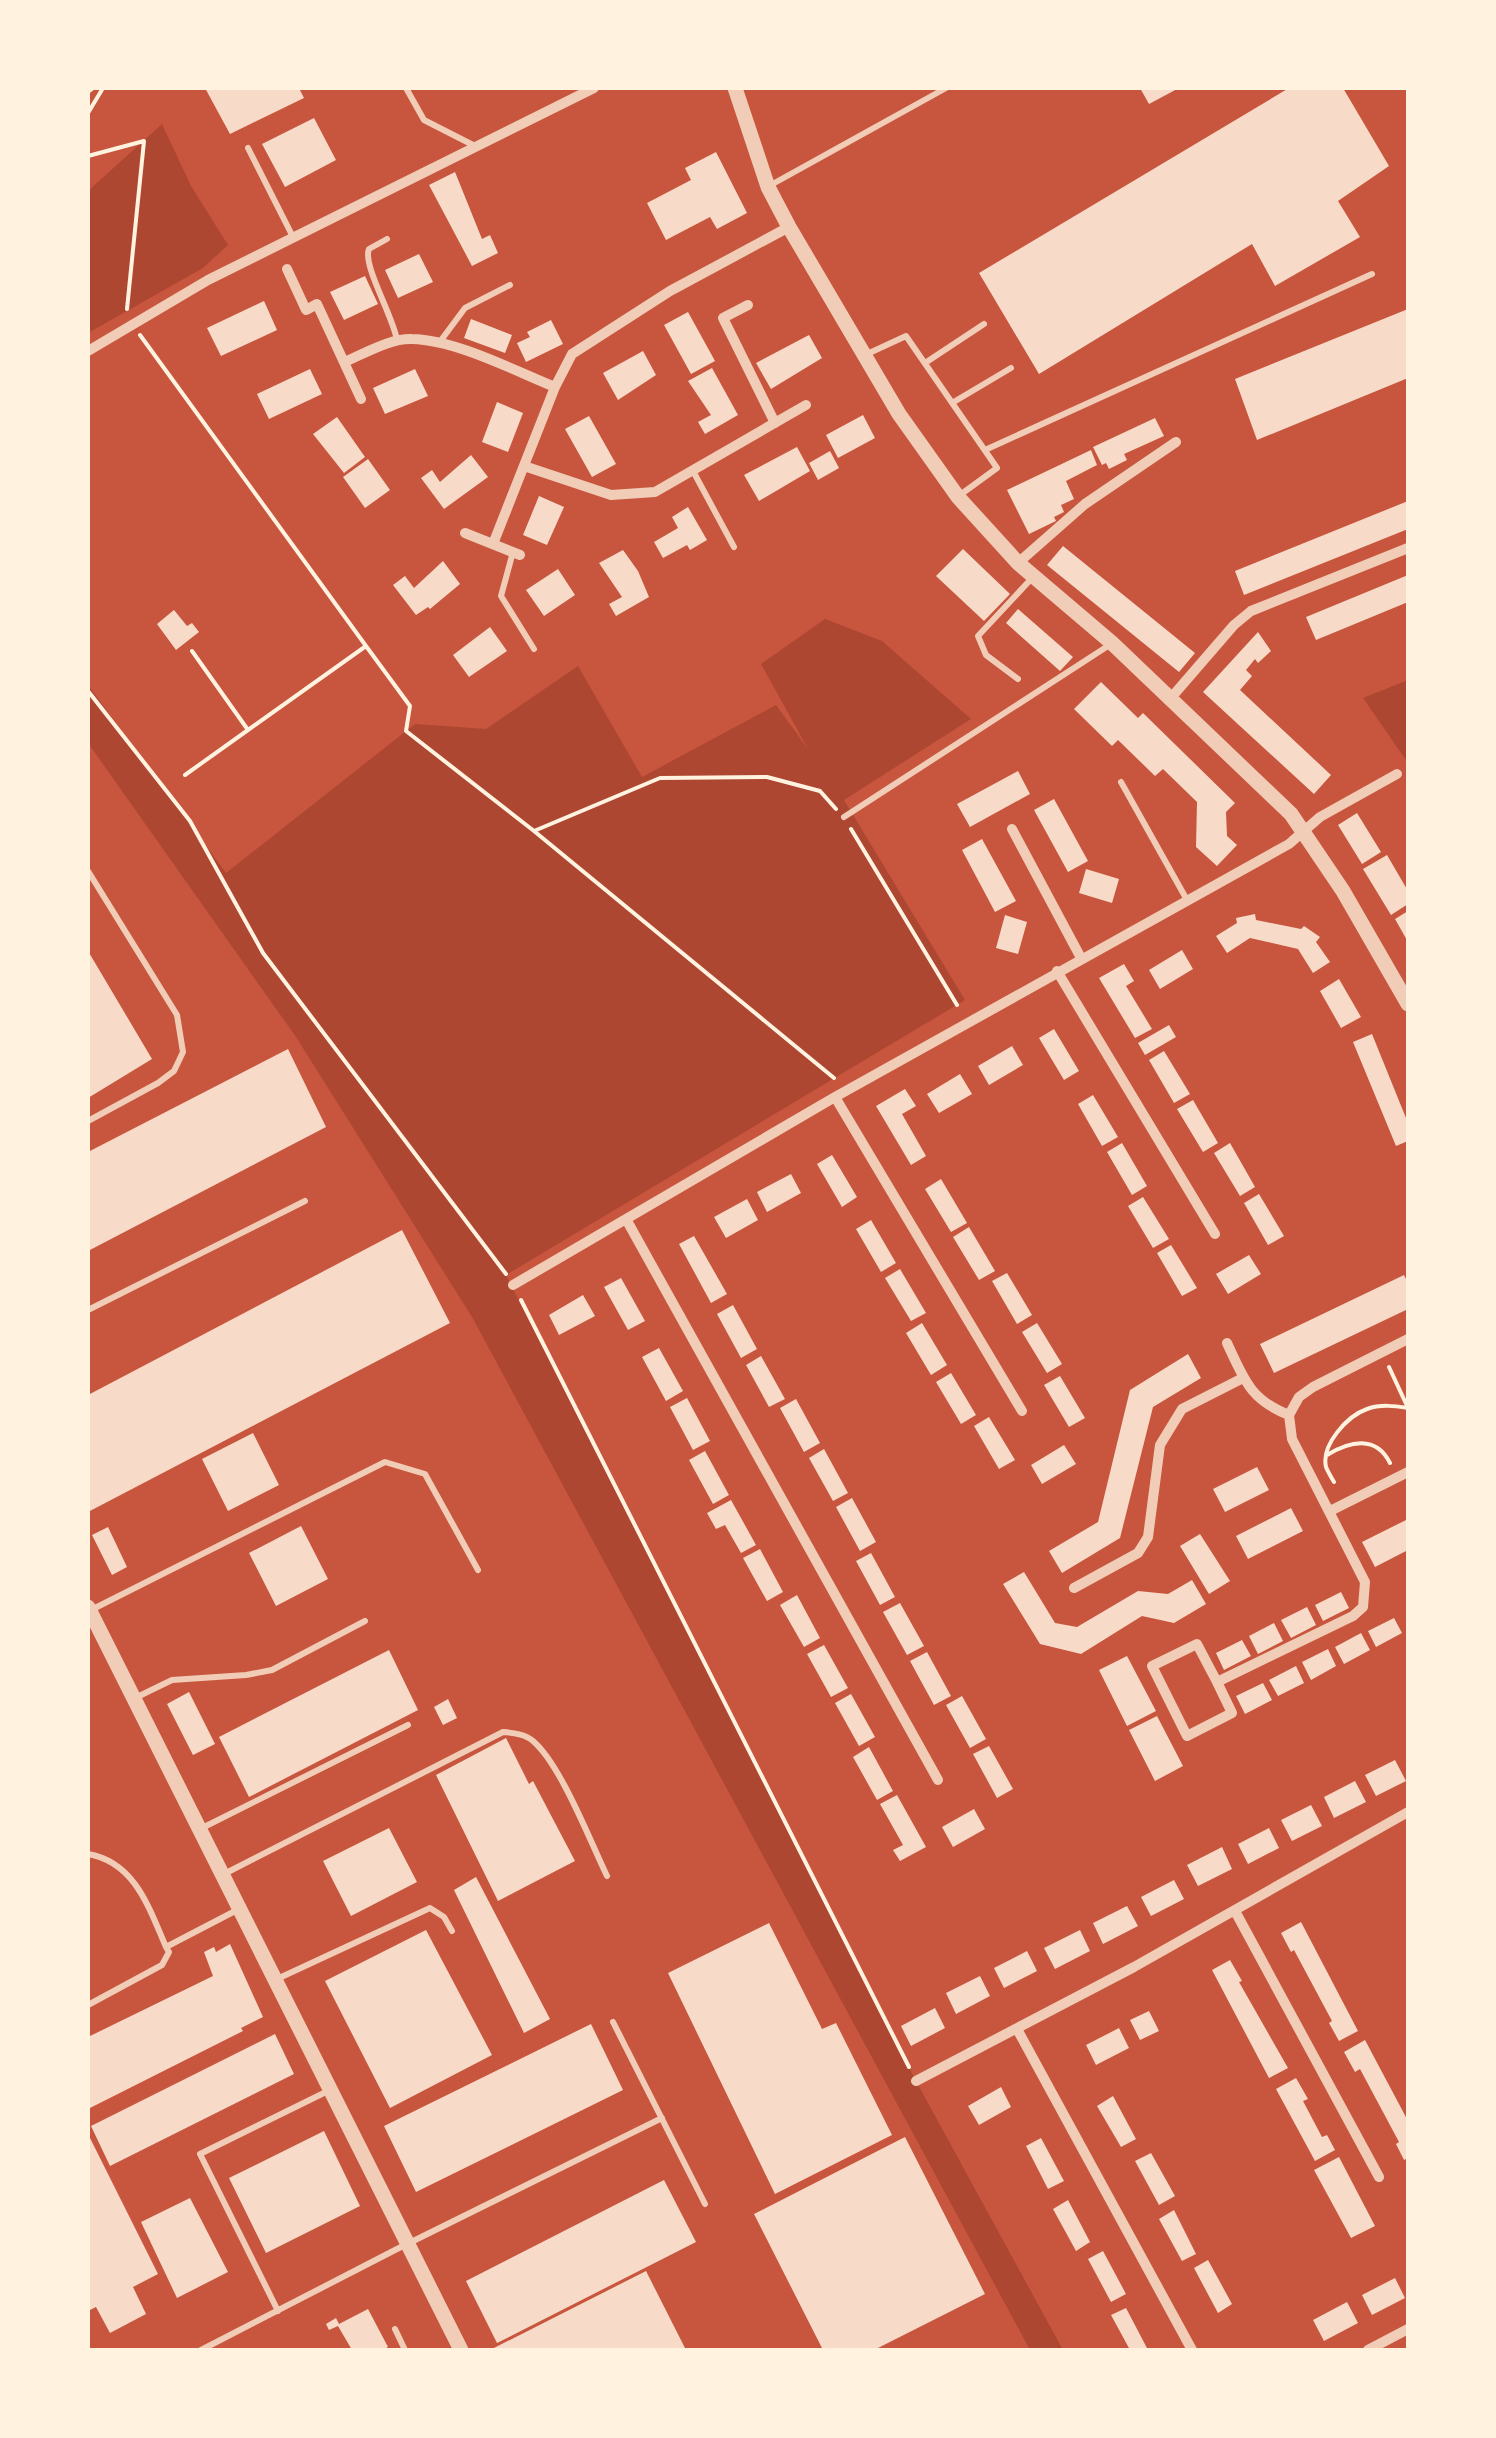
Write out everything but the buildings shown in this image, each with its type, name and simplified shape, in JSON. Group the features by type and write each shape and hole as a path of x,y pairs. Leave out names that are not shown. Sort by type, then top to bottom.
{"street":[{"path":"88,351 208,280 594,88"},
{"path":"735,88 768,187 789,227 899,414 958,496 1018,563 1112,643 1274,796 1305,832 1408,1004"},
{"path":"493,544 555,387 572,354 670,291 789,227"},
{"path":"287,269 306,310 317,304 361,399"},
{"path":"748,305 723,318 775,424"},
{"path":"344,362 412,339 439,344 555,387"},
{"path":"524,466 611,495 655,492 806,406"},
{"path":"1018,563 1086,504 1176,442"},
{"path":"465,533 516,554"},
{"path":"1170,699 1250,611 1408,548"},
{"path":"513,1285 835,1097 1305,832 1320,817 1397,774"},
{"path":"1012,829 1081,958"},
{"path":"1058,971 1216,1234"},
{"path":"835,1097 1022,1411"},
{"path":"626,1218 938,1780"},
{"path":"1217,1682 1354,1616 1364,1607 1365,1582 1292,1439 1290,1415 1299,1397 1313,1387 1408,1339"},
{"path":"1227,1344 1243,1378 1262,1402 1290,1415"},
{"path":"1074,1588 1138,1553 1148,1537 1160,1445 1182,1409 1243,1378"},
{"path":"1330,1511 1408,1472"},
{"path":"88,1609 462,2350"},
{"path":"1197,1644 1217,1682 1232,1714 1187,1736 1152,1666 1197,1644"},
{"path":"916,2080 1017,2029 1408,1812"},
{"path":"1235,1910 1380,2177"},
{"path":"1017,2029 1192,2350"},
{"path":"1368,2350 1408,2328"}],"lane":[{"path":"406,88 424,120 476,146"},
{"path":"768,187 946,88"},
{"path":"248,148 293,238"},
{"path":"386,239 369,249 366,261 390,311 398,341"},
{"path":"985,450 1372,274"},
{"path":"439,344 465,308 510,285"},
{"path":"924,363 984,324"},
{"path":"864,356 906,336 998,468 958,496"},
{"path":"952,402 1011,368"},
{"path":"692,470 734,547"},
{"path":"516,554 501,596 534,649"},
{"path":"1018,679 986,655 978,636 1034,576"},
{"path":"844,818 1112,643"},
{"path":"1121,782 1187,900"},
{"path":"88,871 177,1015 183,1052 174,1071 158,1083 88,1121"},
{"path":"88,1310 305,1201"},
{"path":"88,1609 385,1462 425,1474 478,1570"},
{"path":"134,1699 172,1680 272,1670 365,1621"},
{"path":"199,1830 408,1726"},
{"path":"223,1875 503,1732 514,1732 533,1740 556,1771 606,1876"},
{"path":"88,1854 116,1864 128,1875 141,1892 169,1952 162,1965 88,2006"},
{"path":"276,1979 430,1908 444,1917 452,1931"},
{"path":"166,1946 240,1909"},
{"path":"613,2022 705,2204"},
{"path":"278,2311 200,2154 331,2089"},
{"path":"201,2350 662,2118"},
{"path":"395,2330 405,2350"}],"path":[{"path":"88,92 93,88"},
{"path":"88,113 104,88"},
{"path":"88,156 144,141 126,311 142,340 410,706 406,730 834,1078"},
{"path":"185,775 366,646"},
{"path":"192,651 248,730"},
{"path":"88,691 190,821 264,953 513,1285 916,2080"},
{"path":"534,831 660,778 766,778 820,791 844,818 957,1005"},
{"path":"1382,1353 1408,1408"},
{"path":"1344,1504 1326,1465 1327,1454 1347,1421 1364,1410 1408,1408"},
{"path":"1327,1454 1360,1442 1375,1445 1384,1452 1396,1478"}],"shaded area":[{"path":"162,124 191,186 228,245 203,268 88,333 88,191"},
{"path":"825,619 882,641 971,719 844,800 965,1000 506,1275 916,2081 1063,2350 1030,2350 472,1317 296,1037 88,743 88,685 226,873 415,724 486,729 578,666 642,777 776,705 808,749 761,664"},
{"path":"1408,680 1408,763 1363,698"}]}
